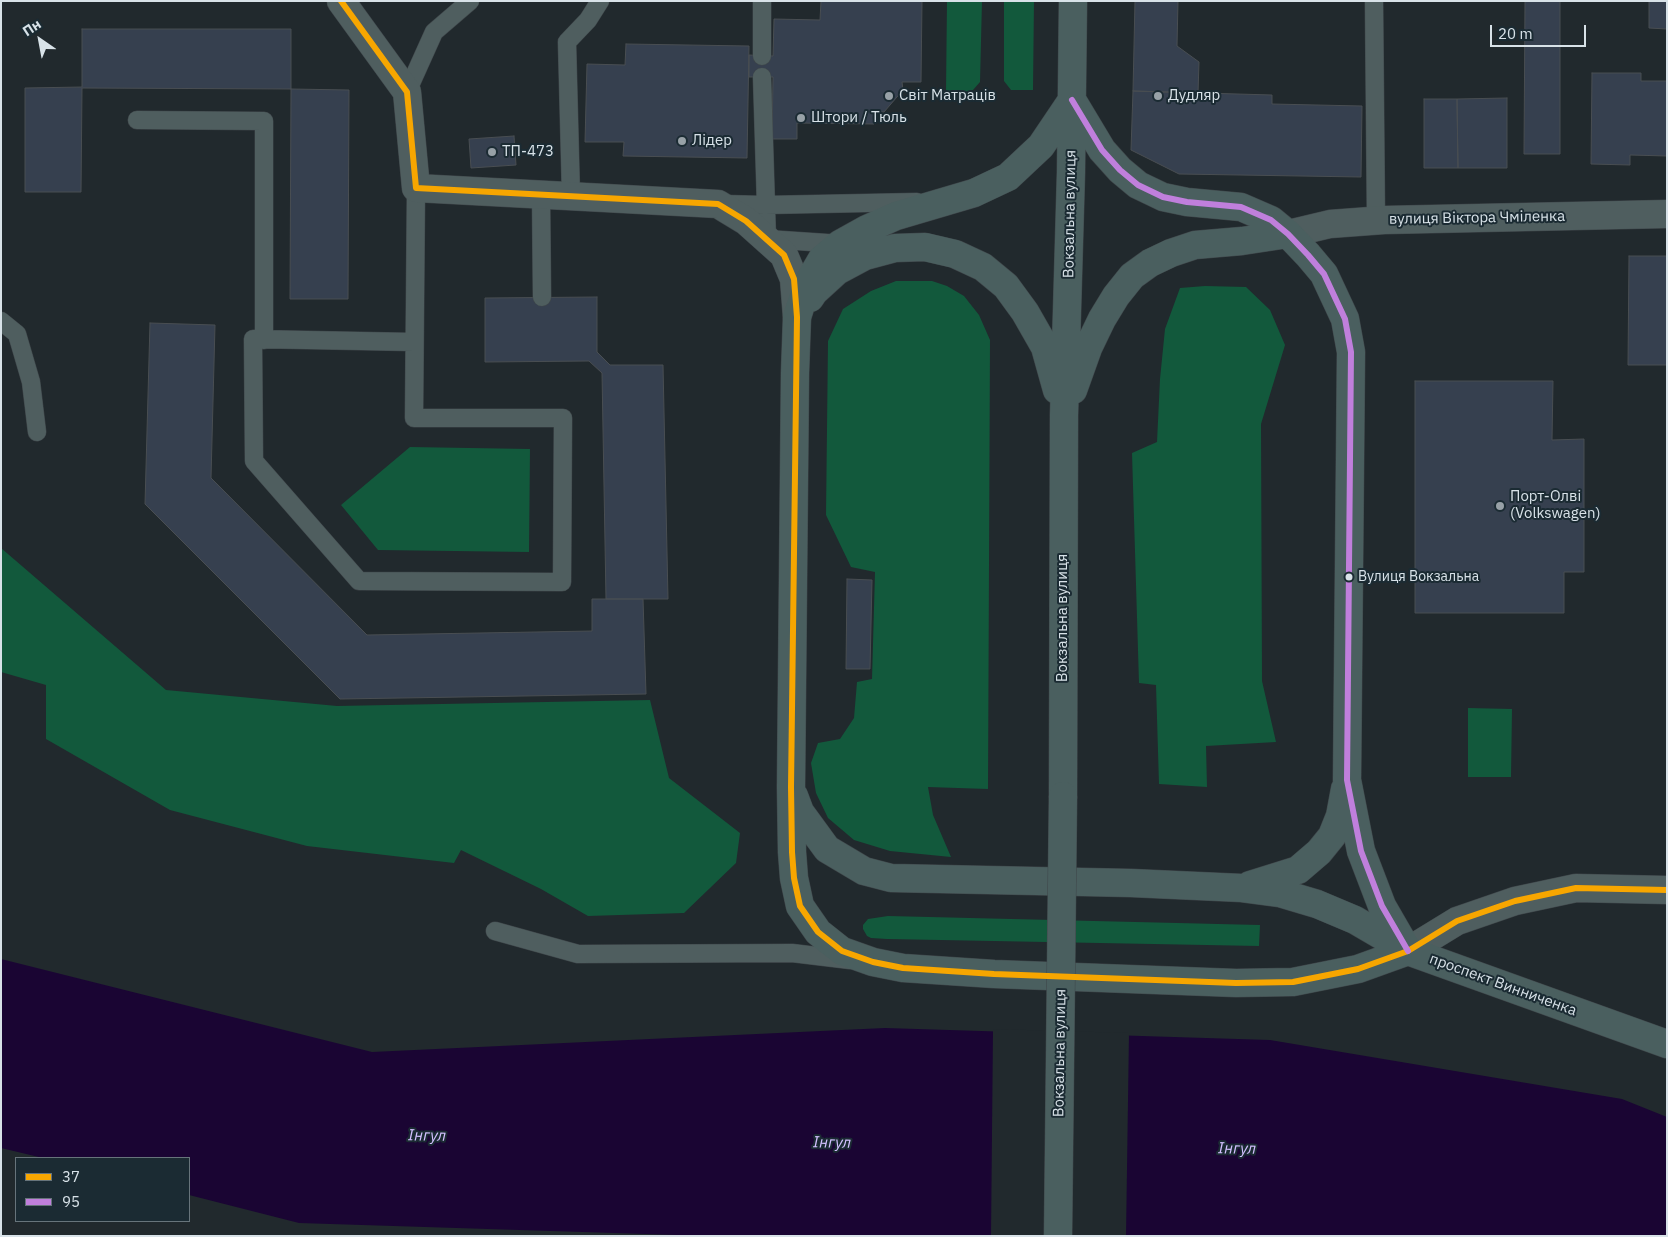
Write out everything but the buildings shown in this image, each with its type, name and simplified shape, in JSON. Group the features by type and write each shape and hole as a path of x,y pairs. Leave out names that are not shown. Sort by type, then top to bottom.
{"main road":[{"name":"Вокзальна вулиця","path":"1058,1236 1063,796 1064,416 1073,1"},
{"path":"1242,888 1298,870 1319,852 1332,836 1340,816 1347,780 1351,352 1345,319 1324,274 1288,234 1270,220 1242,208 1195,203 1163,197 1138,185 1120,170 1102,150 1072,100 1041,146 1008,177 974,193 896,216 840,244 822,259 808,283 797,318 791,787 794,878 800,906 818,932 842,951 873,962 903,968 994,974 1236,983 1293,982 1358,969 1408,951 1382,906 1361,851 1347,780"},
{"path":"1064,416 1088,348 1102,319 1116,296 1132,276 1150,263 1195,245 1242,241 1288,234"},
{"path":"797,318 814,292 837,271 864,256 895,248 925,247 955,254 984,267 1006,286 1025,312 1045,347 1064,416"},
{"name":"проспект Винниченка","path":"791,787 800,812 827,849 864,871 891,878 1131,883 1242,888 1280,893 1317,904 1355,920 1408,951 1667,1044"}],"street":[{"path":"341,1 407,92 416,188 718,204 746,221 784,255 794,279 797,318"},
{"name":"вулиця Віктора Чміленка","path":"1288,234 1330,224 1376,221 1667,214"},
{"path":"1408,951 1458,921 1514,902 1576,888 1667,890"}],"lane":[{"path":"407,92 434,32 470,1"},
{"path":"480,1 485,2"},
{"path":"572,196 567,42 588,20 600,1"},
{"path":"762,1 762,56"},
{"path":"1374,1 1376,221"},
{"path":"762,77 767,239 895,248"},
{"path":"137,120 264,122 264,340"},
{"path":"414,342 253,340 254,461 359,581 562,582 563,418 414,418 416,188"},
{"path":"540,195 542,297"},
{"path":"718,204 765,205 945,201"},
{"path":"1,321 16,334 31,382 37,432"},
{"path":"495,931 578,954 792,953 873,962"}],"green space":[{"path":"947,1 982,1 980,82 973,90 965,92 946,91"},
{"path":"1004,1 1034,1 1033,90 1011,90 1004,81"},
{"path":"896,281 932,281 947,286 964,296 979,315 990,340 988,789 928,787 933,815 951,857 890,851 854,840 828,818 816,793 811,763 818,743 840,739 854,718 857,682 872,679 875,572 851,567 826,515 828,341 843,309 871,291"},
{"path":"1205,286 1246,287 1270,310 1285,345 1261,424 1262,681 1276,742 1206,746 1207,787 1159,784 1156,685 1139,683 1132,453 1157,442 1165,329 1180,288"},
{"path":"410,447 530,449 529,552 378,550 341,505"},
{"path":"1,548 166,690 337,706 650,700 669,778 740,833 736,863 684,913 588,916 541,889 461,850 454,863 307,846 170,810 46,739 46,685 1,672"},
{"path":"1468,708 1512,709 1511,777 1468,777"},
{"path":"888,916 1260,925 1259,946 887,939 867,936 863,925 868,919"}],"water":[{"name":"Інгул","path":"1,959 372,1052 885,1028 1270,1040 1622,1099 1667,1117 1667,1236 709,1236 299,1223 190,1195 190,1157 39,1157 1,1148"}],"pier":[{"path":"993,1029 1129,1033 1126,1236 991,1236"}],"transit line":[{"name":"37","path":"341,1 407,92 416,188 718,204 746,221 784,255 794,279 797,317 791,787 794,878 800,906 818,932 842,951 873,962 903,968 994,974 1236,983 1293,982 1358,969 1408,951 1457,921 1515,901 1576,888 1667,890"},
{"name":"95","path":"1072,100 1102,150 1120,170 1138,185 1163,197 1187,202 1241,207 1271,220 1288,234 1324,274 1345,319 1351,352 1347,780 1361,851 1382,906 1408,951"}],"place":[{"name":"Світ Матраців","path":"889,96"},
{"name":"Дудляр","path":"1158,96"},
{"name":"Штори / Тюль","path":"801,118"},
{"name":"Лідер","path":"682,141"},
{"name":"ТП-473","path":"492,152"},
{"name":"Порт-Олві (Volkswagen)","path":"1500,506"},
{"name":"Вулиця Вокзальна","path":"1349,577"}]}
